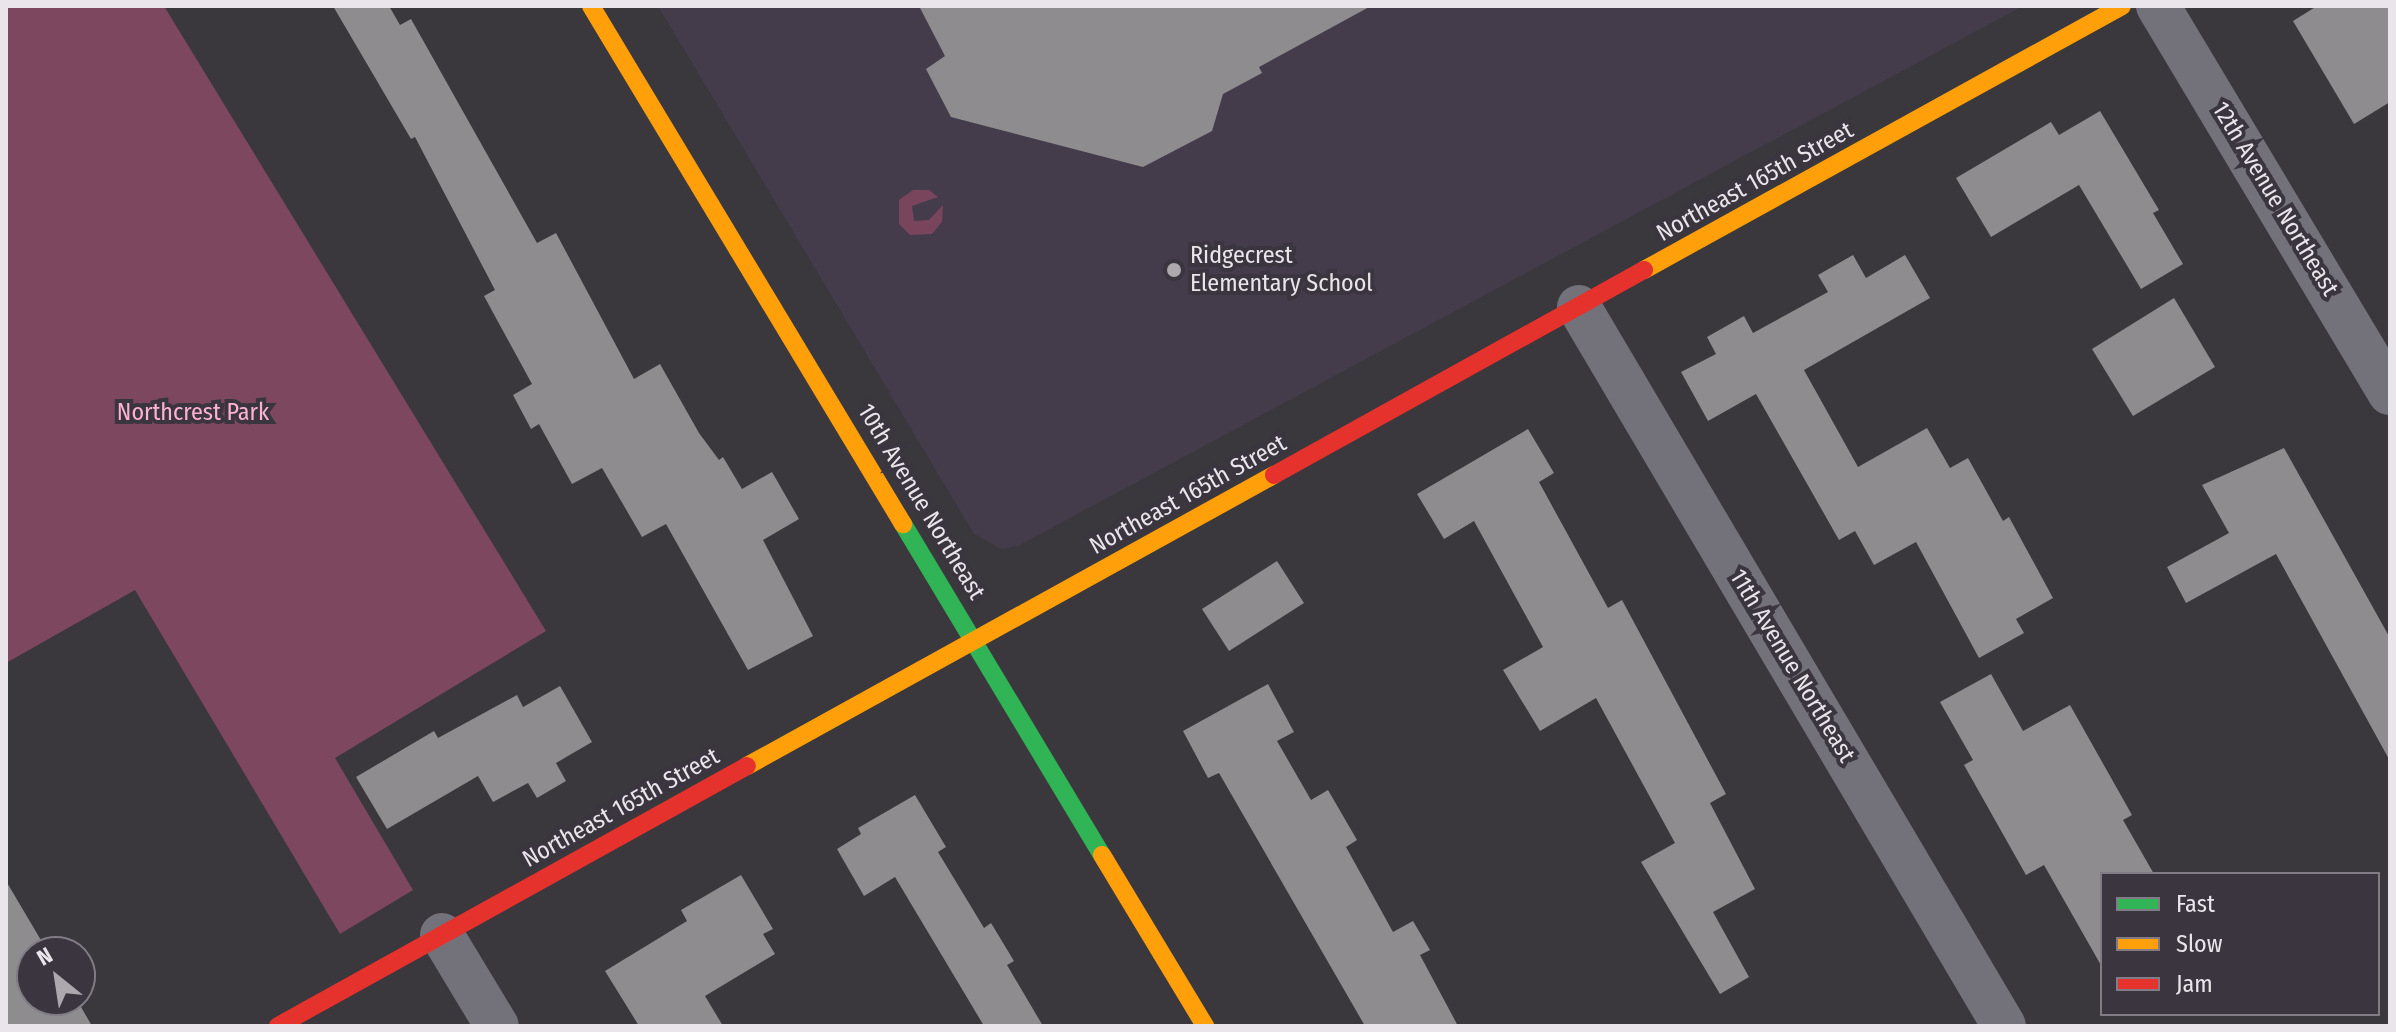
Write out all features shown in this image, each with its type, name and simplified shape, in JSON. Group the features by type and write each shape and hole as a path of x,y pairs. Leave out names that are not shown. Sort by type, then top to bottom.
{"street":[{"name":"10th Avenue Northeast","path":"591,6 976,640 1205,1026"},
{"name":"Northeast 165th Street","path":"278,1026 2122,6"},
{"name":"12th Avenue Northeast","path":"2158,6 2390,393"},
{"name":"11th Avenue Northeast","path":"1579,307 2004,1026"},
{"path":"442,935 497,1026"}],"shaded area":[{"name":"Ridgecrest Elementary School","path":"658,6 2023,6 1018,546 1002,549 974,534"},
{"path":"913,190 929,190 938,197 912,206 914,221 929,220 943,205 942,222 932,234 910,235 899,224 899,200"}],"green space":[{"name":"Northcrest Park","path":"6,6 164,6 546,631 335,758 413,890 340,934 135,590 6,663"}],"building":[{"path":"333,6 389,6 400,25 411,19 537,243 556,233 634,379 660,364 699,433 719,460 723,457 742,489 772,472 799,519 763,540 813,636 748,670 666,524 642,537 602,468 572,484 539,424 531,429 513,395 532,384 484,296 495,290 415,137 411,139"},
{"path":"919,6 1371,6 1259,67 1262,73 1223,94 1212,131 1143,167 951,117 926,69 945,56"},
{"path":"2317,6 2390,6 2390,102 2354,124 2293,21"},
{"path":"2100,111 2159,210 2153,213 2183,264 2141,289 2079,185 1991,237 1956,178 2051,122 2059,135"},
{"path":"1853,255 1866,278 1905,255 1930,298 1804,370 1858,467 1927,428 1950,468 1968,458 2003,521 2009,517 2053,598 2016,619 2024,633 1979,658 1916,542 1874,565 1855,531 1839,540 1756,394 1708,421 1681,372 1716,354 1707,337 1744,316 1753,333 1828,292 1818,275"},
{"path":"2174,298 2215,367 2133,416 2092,349"},
{"path":"1528,429 1554,473 1539,482 1608,608 1622,600 1726,794 1710,803 1755,889 1713,912 1749,977 1720,994 1641,862 1675,843 1596,698 1540,731 1503,670 1543,647 1474,521 1444,539 1417,494"},
{"path":"2284,448 2390,638 2390,761 2276,554 2186,603 2167,567 2229,533 2202,485"},
{"path":"1277,561 1304,603 1229,651 1202,609"},
{"path":"1991,674 2023,731 2070,705 2132,815 2123,820 2153,872 2100,872 2100,963 2044,865 2026,875 1964,765 1973,760 1940,702"},
{"path":"1268,684 1294,732 1277,741 1311,800 1328,790 1357,840 1346,847 1393,932 1413,921 1430,950 1420,955 1458,1026 1365,1026 1219,773 1208,778 1183,731"},
{"path":"560,686 592,742 556,763 566,781 537,798 528,783 493,802 478,776 387,829 356,777 434,731 438,738 517,695 523,707"},
{"path":"915,795 946,847 938,852 984,928 991,923 1014,961 1007,965 1043,1026 984,1026 895,877 864,896 837,849 861,834 858,828"},
{"path":"741,875 773,929 763,934 775,954 705,996 723,1026 639,1026 605,971 687,921 681,910"},
{"path":"6,881 39,936 16,936 16,1016 86,1016 92,1026 6,1026"}],"traffic: fast":[{"path":"903,524 1102,855"}],"traffic: slow":[{"path":"591,6 903,524"},
{"path":"1644,270 2122,6"},
{"path":"747,766 1274,475"},
{"path":"1102,855 1205,1026"}],"traffic: jam":[{"path":"1274,475 1644,270"},
{"path":"278,1026 747,766"}],"place":[{"name":"Ridgecrest Elementary School","path":"1174,270"}]}
